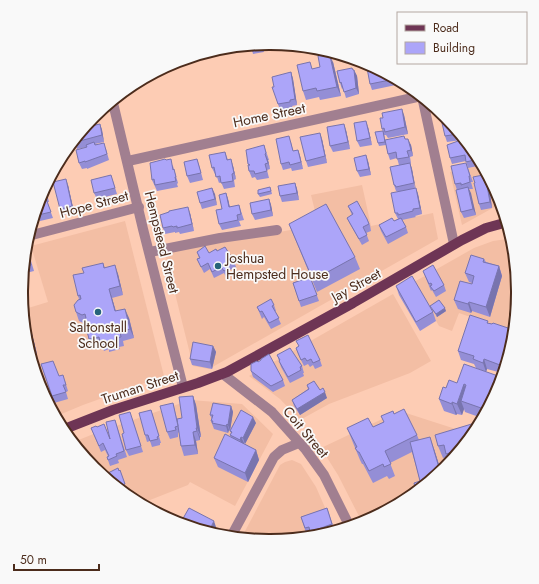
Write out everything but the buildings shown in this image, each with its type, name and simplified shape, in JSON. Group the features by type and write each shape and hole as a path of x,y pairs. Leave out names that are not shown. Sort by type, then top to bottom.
{"main road":[{"name":"Jay Street","path":"223,374 353,303 454,244 486,228 501,224"},
{"name":"Truman Street","path":"70,427 114,410 223,374"}],"street":[{"name":"Home Street","path":"128,161 414,98"},
{"path":"424,106 454,244"},
{"name":"Hempstead Street","path":"114,107 183,387"},
{"name":"Hope Street","path":"35,234 139,207"},
{"path":"150,252 220,238 277,230"},
{"name":"Coit Street","path":"223,374 272,412 311,456 324,476 347,521"},
{"path":"234,531 274,457 282,450 298,443"}],"shaded area":[{"path":"476,167 495,207 462,225 450,172"},
{"path":"362,185 371,226 433,213 438,239 209,369 193,366 165,253 301,228 317,219 311,195"},
{"path":"125,221 164,376 61,414 41,370 36,355 30,324 29,308 48,302 32,250 33,245"},
{"path":"505,239 509,260 511,292 508,330 459,313 452,331 439,326 414,282 474,248 493,241"},
{"path":"393,294 431,361 410,373 329,404 300,420 280,399 249,376"},
{"path":"190,400 242,404 273,434 235,506 190,482 188,485 148,501 122,484 110,474 79,440"},
{"path":"397,412 406,413 466,432 440,463 417,484 376,509 359,516 338,475 321,448"},
{"path":"292,460 301,464 316,487 333,525 317,529 285,533 270,534 245,532 280,465"}],"place":[{"name":"Joshua Hempsted House","path":"218,266"},
{"name":"Saltonstall School","path":"98,312"}]}
